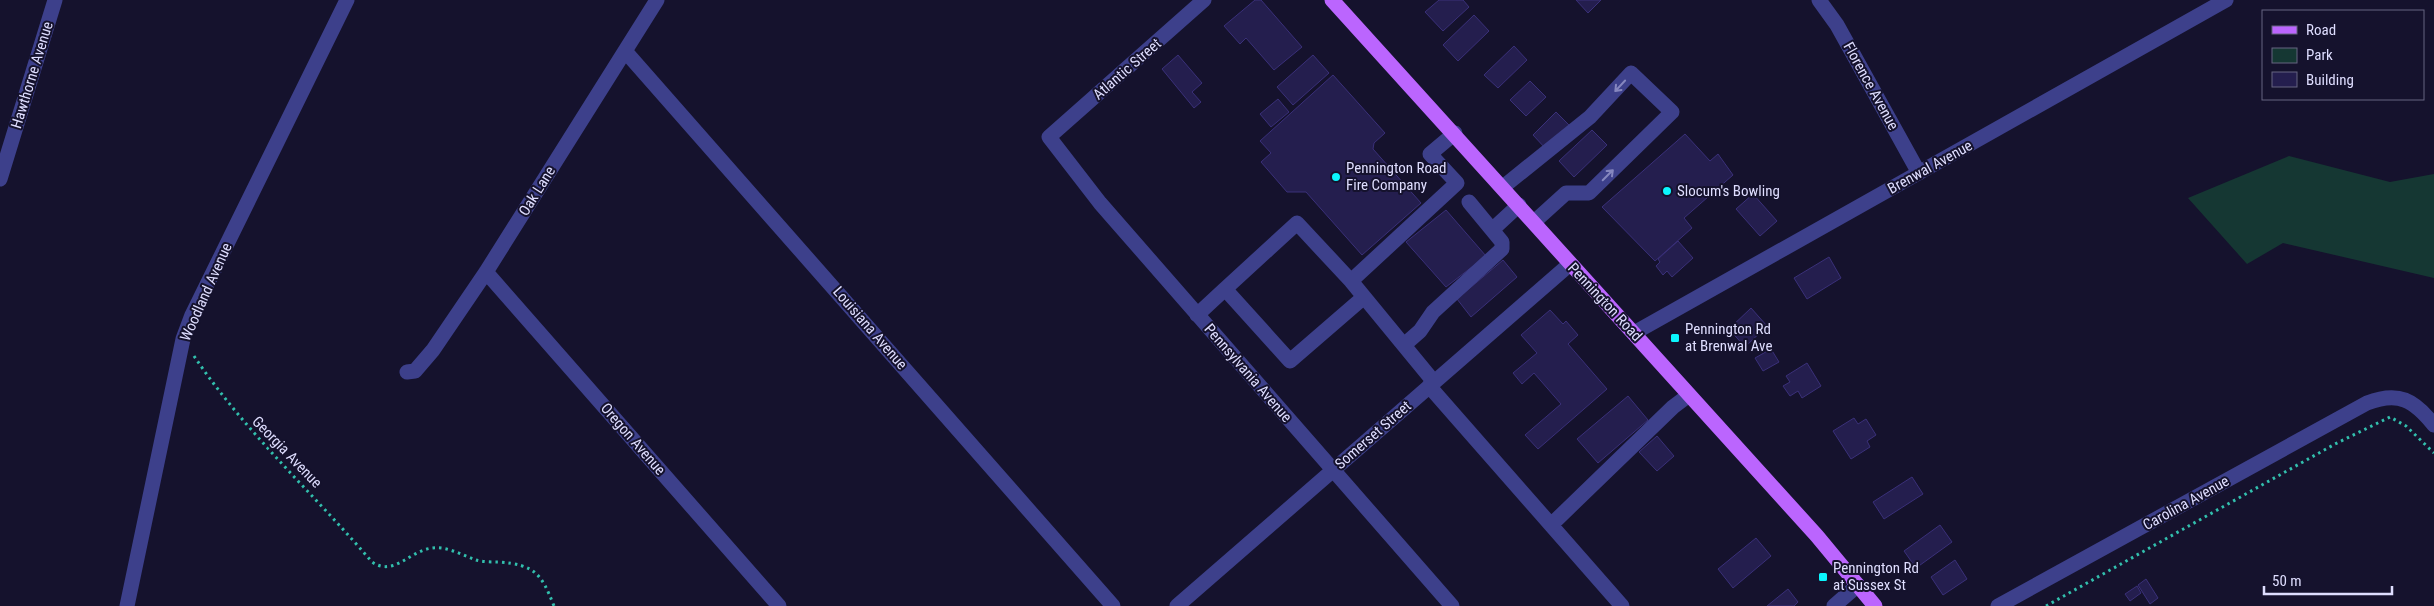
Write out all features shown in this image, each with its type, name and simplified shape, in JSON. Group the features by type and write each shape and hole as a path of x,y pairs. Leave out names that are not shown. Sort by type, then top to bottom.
{"main road":[{"name":"Pennington Road","path":"1337,1 1875,606"}],"street":[{"name":"Hawthorne Avenue","path":"0,179 55,0"},
{"name":"Woodland Avenue","path":"127,606 183,339 192,314 347,0"},
{"name":"Oak Lane","path":"407,372 414,371 432,350 486,272 657,0"},
{"name":"Atlantic Street","path":"1049,137 1204,0"},
{"name":"Florence Avenue","path":"1819,0 1837,25 1919,173"},
{"name":"Brenwal Avenue","path":"1634,333 2226,0"},
{"name":"Louisiana Avenue","path":"625,51 1114,606"},
{"path":"1503,187 1590,117 1632,73 1672,112 1589,193 1566,193 1534,222"},
{"path":"1351,281 1457,183 1430,154 1455,133"},
{"name":"Pennsylvania Avenue","path":"1049,137 1100,203 1452,606"},
{"path":"1404,345 1420,331 1433,312 1498,255 1502,249 1502,242 1469,202"},
{"path":"1492,230 1518,205"},
{"path":"1197,314 1297,223 1351,281 1404,345 1431,384 1622,606"},
{"name":"Somerset Street","path":"1177,606 1570,264"},
{"name":"Oregon Avenue","path":"486,272 779,606"},
{"path":"1225,289 1290,362 1364,297"},
{"path":"1551,525 1673,407 1689,395"},
{"name":"Carolina Avenue","path":"1998,606 2373,400 2395,397 2408,401 2420,408 2434,424"},
{"path":"1834,606 1858,585"}],"path":[{"name":"Georgia Avenue","path":"183,339 246,426 332,515 372,562 380,567 398,565 420,551 434,547 461,553 477,560 524,564 534,570 547,589 554,606"},
{"path":"2046,606 2335,444 2390,417 2406,426 2434,453"}],"green space":[{"path":"2289,156 2390,182 2434,174 2434,278 2283,243 2247,264 2188,198"}],"building":[{"path":"1255,0 1261,0 1302,47 1274,70 1246,38 1240,44 1224,26"},
{"path":"1439,0 1463,0 1469,7 1443,31 1425,12"},
{"path":"1576,0 1601,0 1588,13"},
{"path":"1474,15 1489,31 1458,61 1443,45"},
{"path":"1514,46 1527,60 1498,88 1484,75"},
{"path":"1178,55 1202,83 1192,92 1201,102 1194,108 1162,69"},
{"path":"1313,55 1329,73 1293,105 1277,87"},
{"name":"Pennington Road Fire Company","path":"1333,75 1385,133 1374,143 1373,149 1421,203 1362,255 1306,192 1287,192 1261,162 1271,153 1260,141"},
{"path":"1530,81 1546,97 1526,116 1510,100"},
{"path":"1278,99 1289,112 1271,127 1260,114"},
{"path":"1556,112 1570,126 1546,149 1533,135"},
{"path":"1592,130 1607,145 1574,177 1559,161"},
{"name":"Slocum's Bowling","path":"1685,134 1710,161 1718,154 1733,175 1684,218 1692,228 1655,261 1602,207"},
{"path":"1753,194 1777,221 1760,236 1736,209"},
{"path":"1446,210 1486,256 1446,287 1406,242"},
{"path":"1678,241 1693,258 1672,277 1667,271 1663,275 1656,266 1660,262 1658,259"},
{"path":"1829,257 1841,278 1807,299 1794,278"},
{"path":"1503,260 1517,277 1471,317 1457,299"},
{"path":"1751,308 1767,326 1745,347 1729,329"},
{"path":"1550,310 1563,324 1566,321 1578,335 1568,344 1607,389 1538,449 1525,435 1561,404 1534,373 1522,384 1513,373 1537,353 1521,335"},
{"path":"1771,349 1779,362 1763,371 1755,358"},
{"path":"1807,363 1821,386 1802,398 1798,391 1790,396 1783,386 1790,382 1786,376"},
{"path":"1628,396 1648,420 1598,463 1577,439"},
{"path":"1854,418 1858,424 1866,419 1876,435 1867,441 1870,447 1851,459 1833,431"},
{"path":"1657,436 1674,456 1657,471 1639,452"},
{"path":"1912,477 1923,494 1884,519 1873,502"},
{"path":"1940,525 1952,542 1916,568 1904,551"},
{"path":"1756,538 1771,556 1733,588 1718,569"},
{"path":"1955,560 1967,579 1943,595 1931,577"},
{"path":"2146,579 2158,598 2150,604 2138,585"},
{"path":"2137,586 2141,593 2130,601 2125,594"},
{"path":"1788,589 1798,602 1794,606 1767,606"}],"place":[{"name":"Pennington Road Fire Company","path":"1336,177"},
{"name":"Slocum's Bowling","path":"1667,191"},
{"name":"Pennington Rd at Brenwal Ave","path":"1675,338"},
{"name":"Pennington Rd at Sussex St","path":"1823,577"}]}
